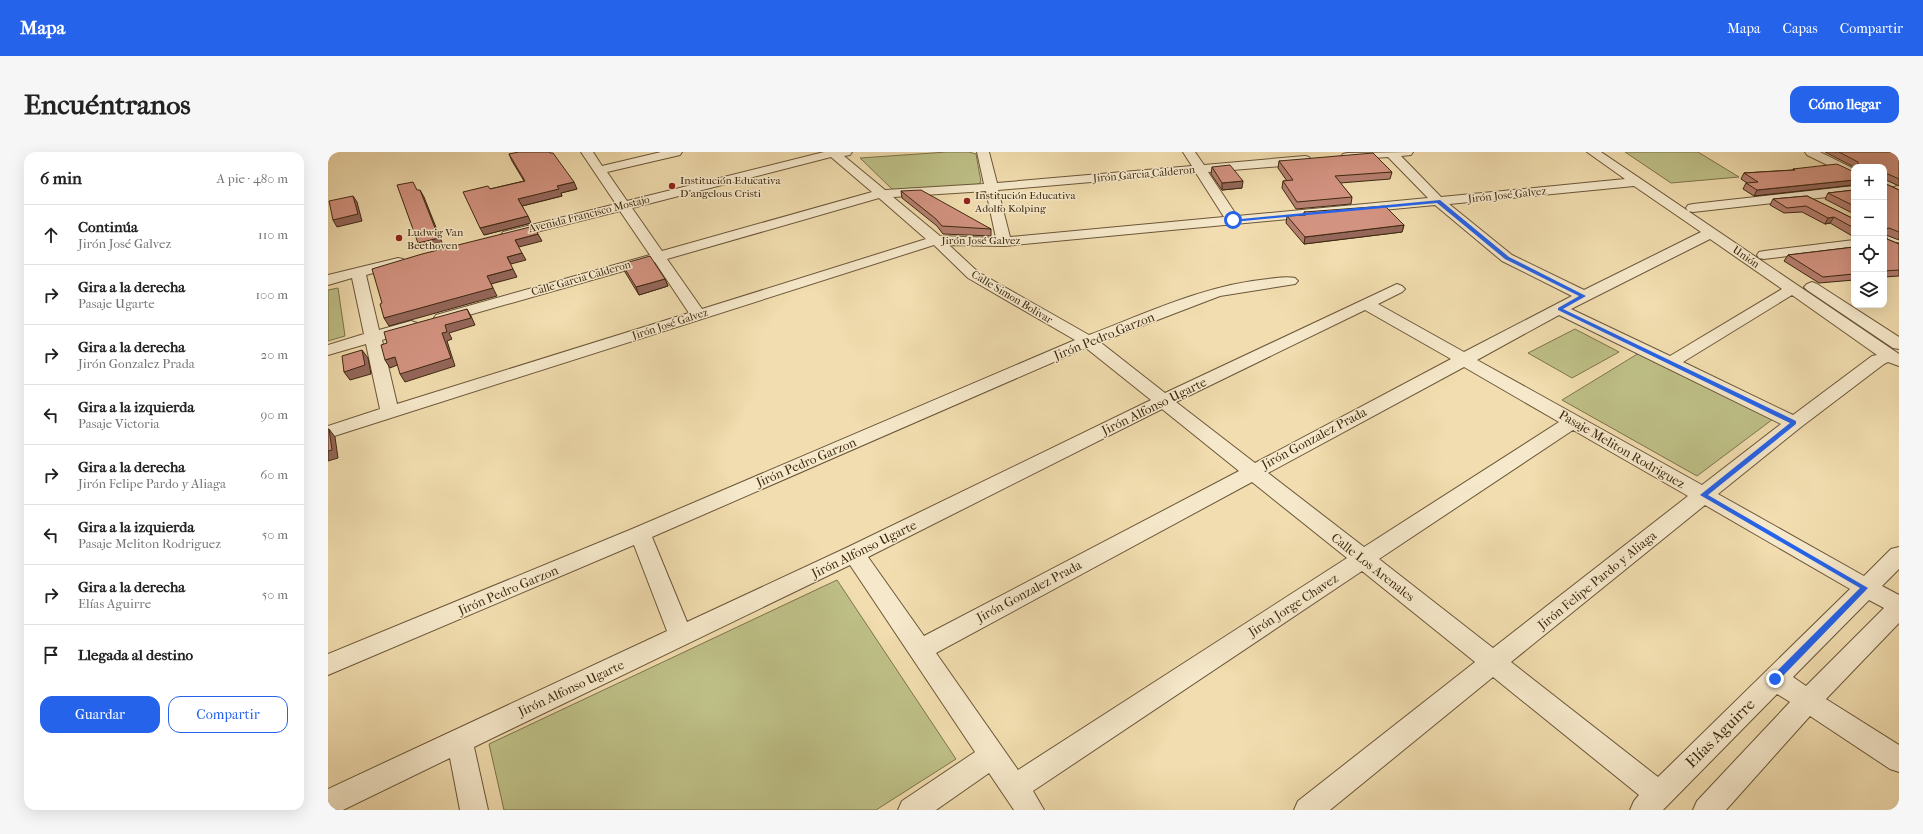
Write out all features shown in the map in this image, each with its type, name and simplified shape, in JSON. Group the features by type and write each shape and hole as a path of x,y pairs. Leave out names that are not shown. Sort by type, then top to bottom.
{"street":[{"path":"588,152 698,315"},
{"path":"599,170 676,152"},
{"name":"Avenida Francisco Mostajo","path":"495,238 833,152 852,152"},
{"name":"Calle Simon Bolivar","path":"833,152 880,194 936,240 973,275 1088,341"},
{"path":"983,152 1004,242"},
{"path":"1189,152 1233,220"},
{"path":"1335,158 1407,152"},
{"name":"Unión","path":"1593,152 1794,290 1896,354"},
{"name":"Unión","path":"1607,152 1764,255 1896,354"},
{"path":"1811,152 1851,172"},
{"path":"1390,153 1438,201 1507,258 1583,296"},
{"name":"Jirón Garcia Calderon","path":"880,194 992,188 1200,168 1319,159"},
{"path":"1887,184 1899,180"},
{"name":"Jirón José Galvez","path":"328,432 936,240 1004,242 1637,182"},
{"path":"1887,187 1899,194"},
{"path":"1693,208 1851,190"},
{"name":"Calle Garcia Calderon","path":"328,350 880,194"},
{"path":"1807,196 1827,207"},
{"name":"Jirón Gonzalez Prada","path":"920,650 1252,471 1583,296 1703,236 1712,234"},
{"path":"1888,239 1899,248"},
{"path":"1764,255 1851,244"},
{"path":"328,280 411,259"},
{"path":"358,272 390,412"},
{"name":"Jirón Pedro Garzon","path":"328,665 640,534 1088,341 1216,292 1260,284 1290,281"},
{"name":"Jirón Alfonso Ugarte","path":"328,803 854,554 1163,401 1397,289"},
{"path":"1670,363 1784,293 1794,290"},
{"name":"Pasaje Meliton Rodriguez","path":"1366,304 1899,607"},
{"path":"1559,309 1794,423"},
{"name":"Calle Los Arenales","path":"1088,341 1494,662 1651,802"},
{"name":"Jirón Felipe Pardo y Aliaga","path":"1308,810 1794,423 1878,360 1896,354"},
{"name":"Jirón Jorge Chavez","path":"1014,788 1573,421"},
{"path":"640,534 681,636"},
{"path":"854,554 1030,810"},
{"name":"Elías Aguirre","path":"1651,802 1899,555"},
{"path":"1707,810 1808,701 1899,607"},
{"path":"1775,679 1899,760"},
{"path":"460,741 474,810"},
{"path":"912,810 992,756"}],"green space":[{"path":"947,152 969,152 976,154 981,182 975,186 894,191 860,158"},
{"path":"1625,152 1698,152 1739,177 1671,183"},
{"path":"338,288 345,336 328,341 328,290"},
{"path":"1575,329 1619,352 1572,378 1528,353"},
{"path":"1639,353 1773,419 1697,476 1562,400"},
{"path":"837,580 956,759 876,810 504,810 489,744"}],"building":[{"path":"519,152 553,153 574,182 557,186 559,189 518,199 528,216 480,228 463,192 488,186 490,189 525,181 509,154"},
{"path":"1839,152 1899,152 1899,179 1887,174 1887,164 1858,164 1858,162"},
{"path":"1373,153 1392,172 1335,176 1352,197 1297,202 1283,181 1293,180 1279,161"},
{"path":"1837,164 1851,171 1851,180 1757,190 1746,183 1758,182 1744,173 1795,170 1793,169"},
{"path":"1230,165 1243,181 1222,183 1212,167"},
{"path":"413,182 417,190 420,190 439,238 418,243 397,185"},
{"path":"1887,184 1899,190 1899,232 1887,229"},
{"path":"921,190 991,229 942,226 936,219 901,191"},
{"path":"1851,190 1851,204 1828,193"},
{"path":"353,196 358,214 333,220 329,201"},
{"path":"1807,196 1851,218 1851,226 1834,217 1828,218 1806,206 1787,208 1773,199"},
{"path":"1385,206 1404,225 1305,237 1287,216 1306,215 1304,212"},
{"path":"534,226 538,234 515,240 522,253 507,257 513,269 487,276 493,288 384,318 380,304 382,303 372,269 422,254"},
{"path":"1887,239 1899,244 1899,270 1887,271"},
{"path":"1851,247 1851,274 1823,277 1788,255"},
{"path":"650,256 665,279 636,287 622,264"},
{"path":"467,309 471,318 445,325 447,332 442,333 451,358 400,374 395,357 385,360 381,345 387,343 384,332"},
{"path":"362,350 365,365 344,372 342,356"},
{"path":"328,429 332,450 328,451"}],"place":[{"name":"Institución Educativa D'angelous Cristi","path":"672,186"},
{"name":"Institución Educativa Adolfo Kolping","path":"967,201"},
{"name":"Ludwig Van Beethoven","path":"399,238"}],"route":[{"path":"1233,220 1438,201 1507,258 1583,296 1559,309 1794,423 1703,495 1865,588 1775,679"}]}
